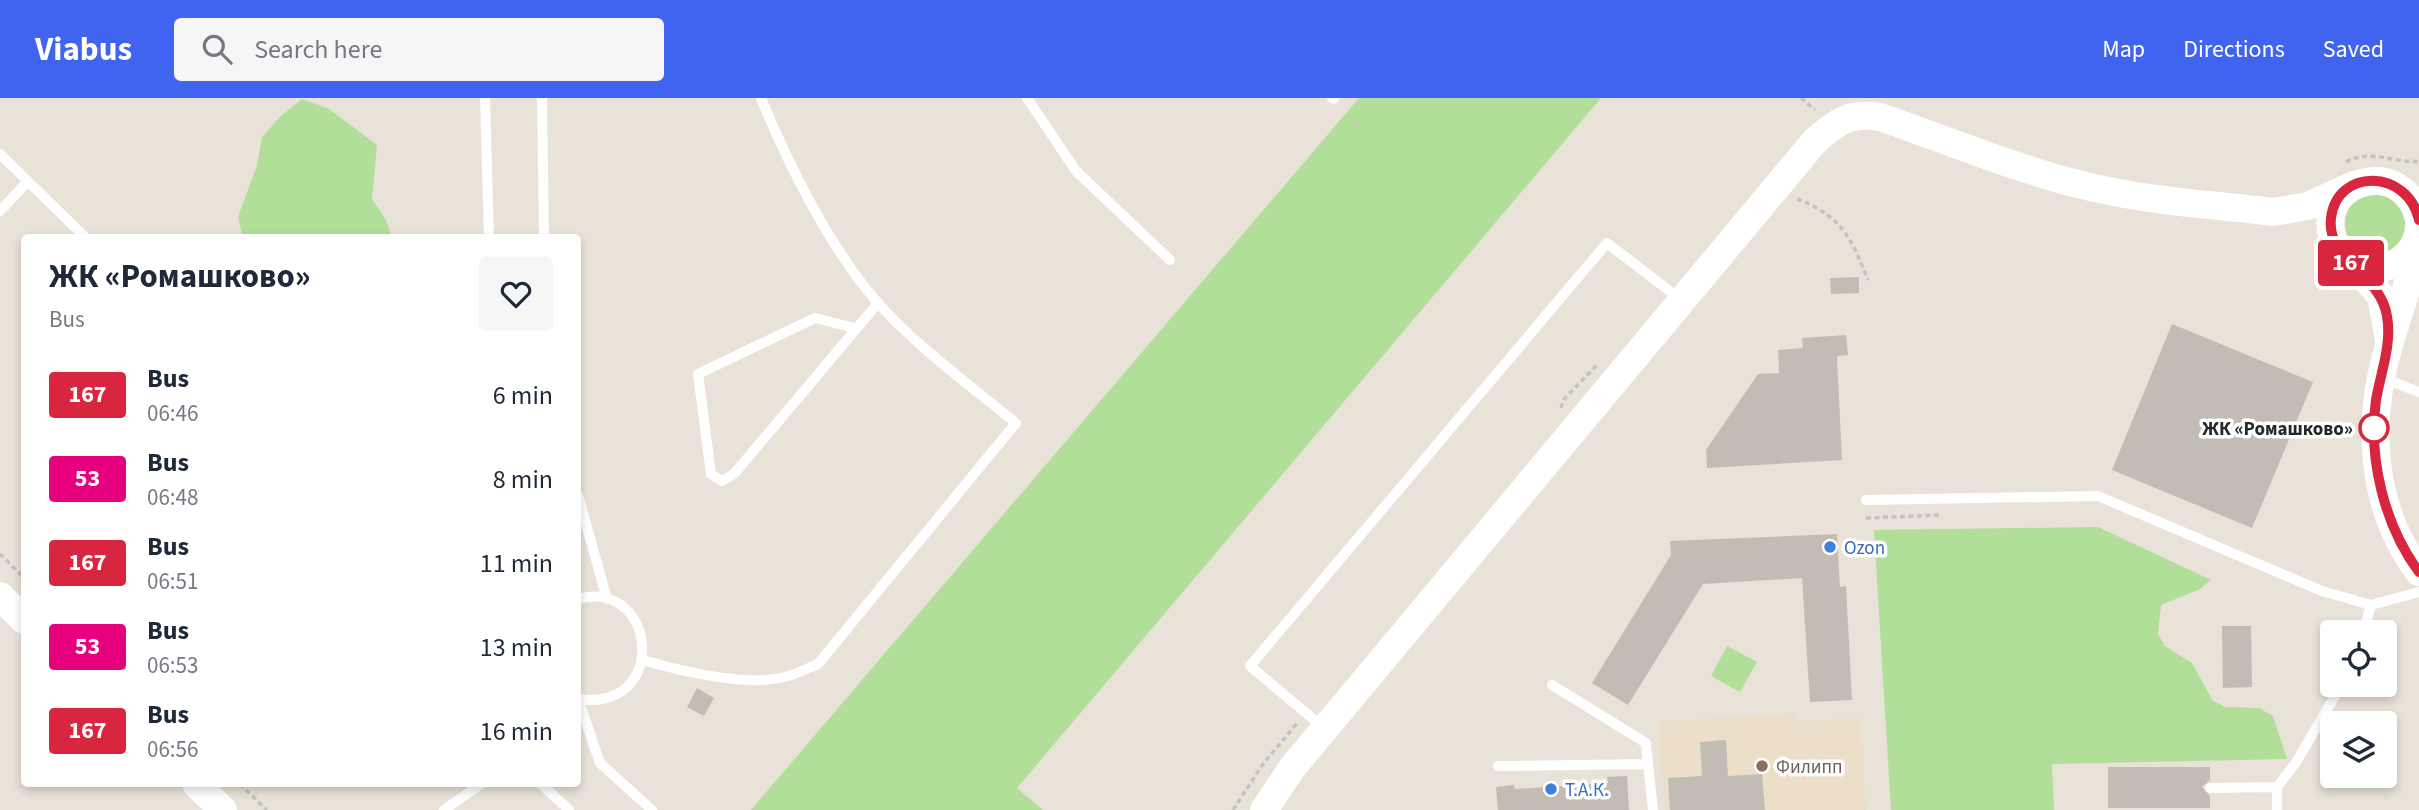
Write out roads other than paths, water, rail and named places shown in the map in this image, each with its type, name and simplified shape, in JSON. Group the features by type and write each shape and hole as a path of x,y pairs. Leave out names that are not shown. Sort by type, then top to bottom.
{"street":[{"path":"1264,810 1292,768 1815,141 1843,118 1861,114 1880,117 2027,170 2084,186 2273,212 2305,224 2344,256 2382,296 2388,320 2389,343"},
{"path":"2273,212 2308,206 2357,178 2419,176"},
{"path":"2357,178 2402,189 2411,198 2418,232 2407,309 2389,343 2374,421 2376,468 2397,533 2419,572"},
{"path":"2357,178 2343,193 2331,215 2333,240 2344,256 2372,269 2384,268 2396,263 2418,232"},
{"path":"0,596 21,617"},
{"path":"199,787 223,810"}],"lane":[{"path":"485,98 489,234"},
{"path":"542,98 544,234"},
{"path":"643,660 682,671 752,678 786,677 818,664 1016,423 947,366 878,303 801,186 761,98"},
{"path":"1027,98 1076,172 1170,260"},
{"path":"0,154 82,234"},
{"path":"0,211 27,181"},
{"path":"1325,729 1250,666 1607,243 1682,300"},
{"path":"854,328 815,318 698,374 711,474 722,481 734,474 854,328 878,303"},
{"path":"2381,377 2419,392"},
{"path":"1866,500 2098,496 2322,591 2371,605 2419,592"},
{"path":"581,506 607,599"},
{"path":"581,599 607,599 622,607 634,617 644,645 643,660 636,677 622,692 594,701 581,699"},
{"path":"2367,620 2371,605"},
{"path":"1552,685 1646,743 1653,810"},
{"path":"2277,810 2277,787 2295,764 2334,697"},
{"path":"581,708 600,763 652,810"},
{"path":"1498,766 1648,764"},
{"path":"444,810 477,787"},
{"path":"544,787 569,810"},
{"path":"2210,788 2277,787"}],"place":[{"name":"ЖК «Ромашково»","path":"2374,428"},
{"name":"Ozon","path":"1830,547"},
{"name":"Филипп","path":"1762,766"},
{"name":"Т.А.К.","path":"1551,789"}]}
